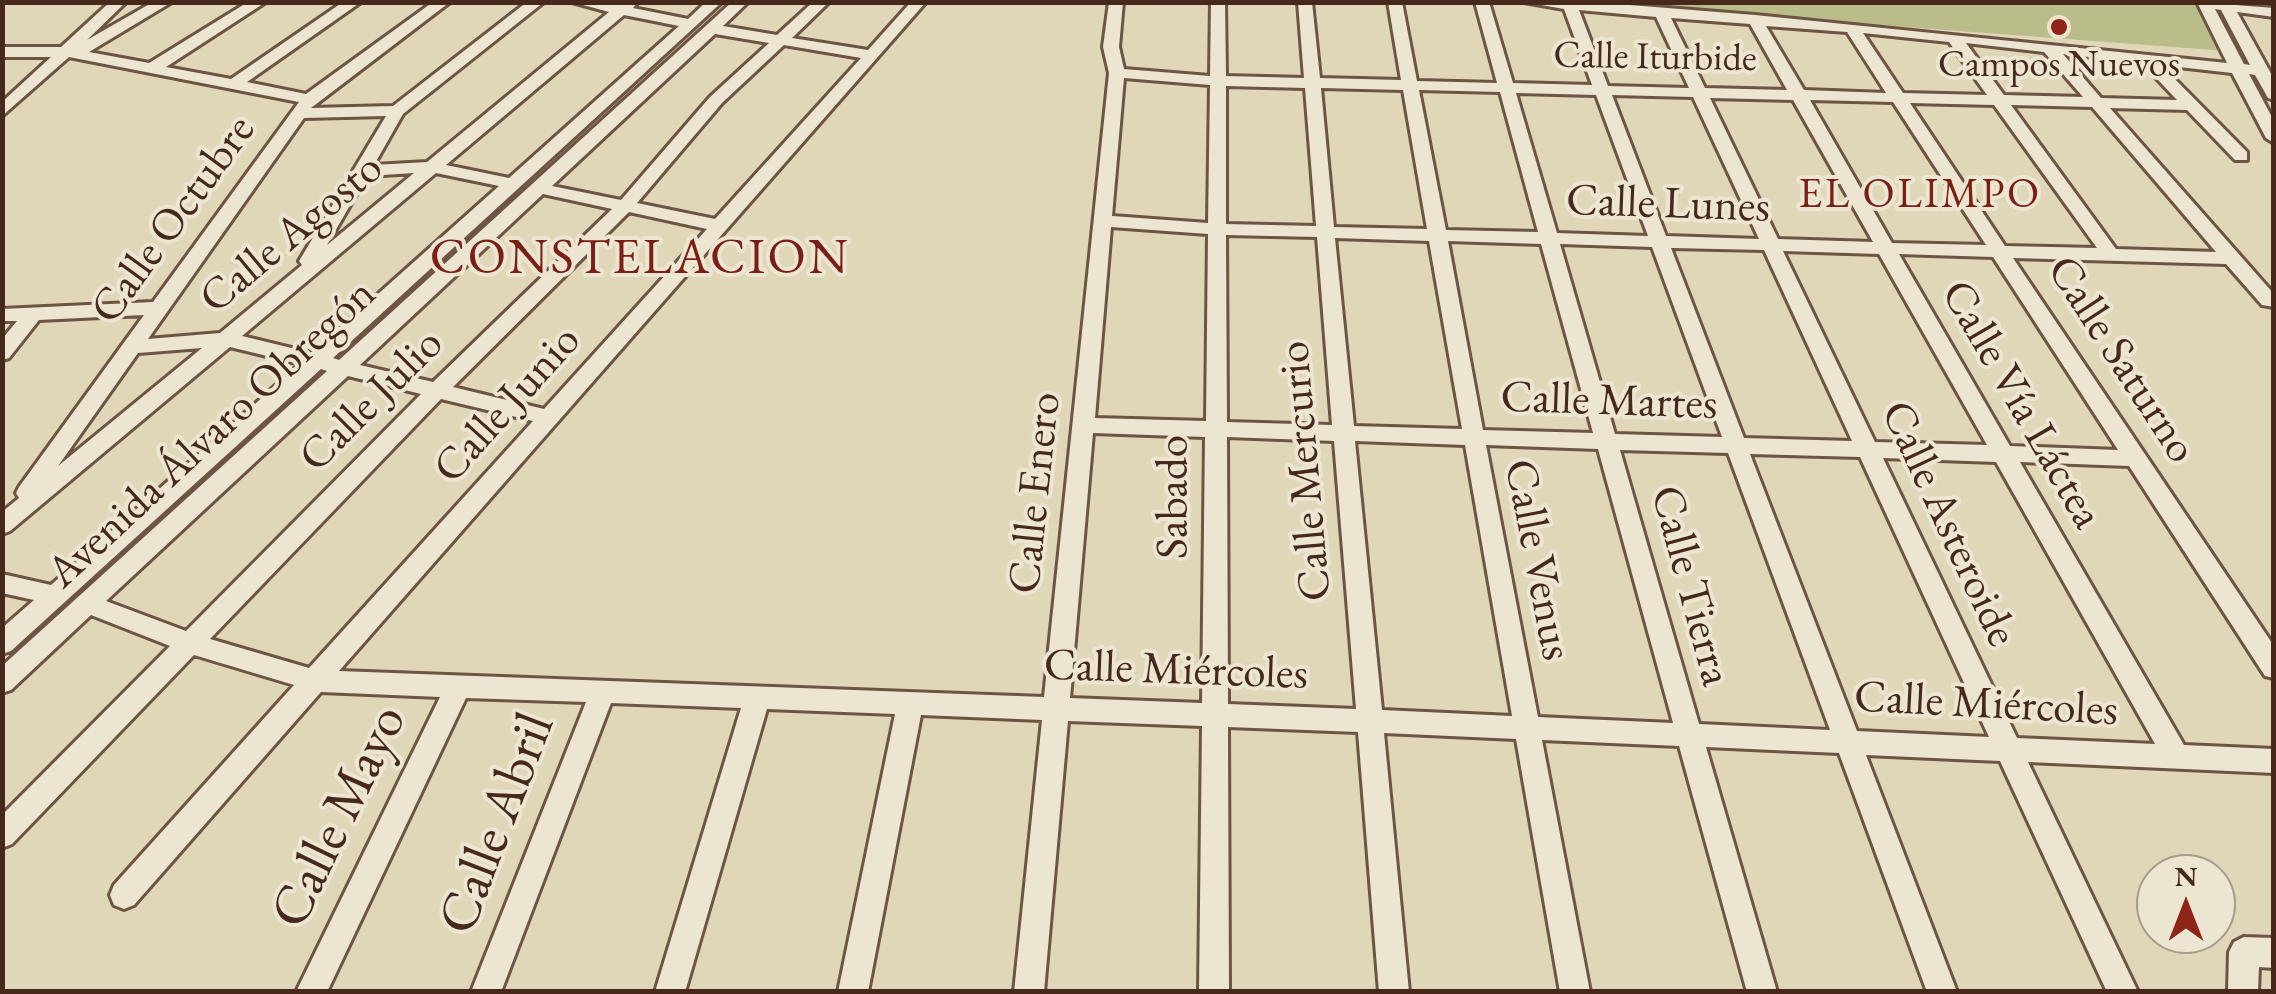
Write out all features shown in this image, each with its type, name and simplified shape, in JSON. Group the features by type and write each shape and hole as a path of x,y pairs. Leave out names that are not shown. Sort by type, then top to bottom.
{"street":[{"path":"2,111 70,52 119,2"},
{"path":"70,52 165,2"},
{"path":"153,68 259,2"},
{"path":"234,84 354,2"},
{"name":"Calle Octubre","path":"5,523 304,106 442,2"},
{"path":"298,277 396,111 536,2"},
{"path":"579,2 626,6 701,26 872,55"},
{"name":"Avenida Álvaro Obregón","path":"2,682 538,188 701,26 716,2"},
{"name":"Avenida Álvaro Obregón","path":"2,644 514,184 701,26 741,2"},
{"name":"Calle Julio","path":"2,835 437,390 625,206 685,132 822,2"},
{"name":"Calle Junio","path":"124,895 920,2"},
{"name":"Calle Enero","path":"1029,992 1117,73 1112,47 1116,2"},
{"name":"Sabado","path":"1214,992 1218,2"},
{"name":"Calle Mercurio","path":"1305,2 1394,992"},
{"name":"Calle Venus","path":"1394,2 1575,992"},
{"name":"Calle Tierra","path":"1482,2 1762,992"},
{"path":"1531,2 1953,37 2261,71"},
{"path":"2204,3 2274,13"},
{"path":"2204,3 2274,138"},
{"path":"1570,5 1942,992"},
{"path":"2225,5 2274,94"},
{"name":"Calle Agosto","path":"5,523 626,6"},
{"name":"Calle Asteroide","path":"1660,12 2122,992"},
{"name":"Calle Vía Láctea","path":"1755,19 2176,756"},
{"name":"Calle Saturno","path":"1852,28 2274,668"},
{"path":"1953,37 2111,255"},
{"path":"2048,47 2271,301"},
{"path":"2,52 70,52 234,84 304,106 396,111"},
{"path":"2146,58 2241,156"},
{"name":"Calle Iturbide","path":"1117,73 1167,79 2192,104"},
{"path":"2222,134 2274,138"},
{"path":"362,171 432,167 514,184"},
{"path":"538,188 721,226"},
{"name":"Calle Lunes","path":"1103,222 1436,236 2230,258"},
{"path":"2,315 160,308"},
{"path":"2,353 34,314"},
{"path":"131,348 226,338 550,418"},
{"name":"Calle Martes","path":"1083,425 2133,458"},
{"path":"2,583 55,596"},
{"name":"Calle Miércoles","path":"55,596 60,609 88,604 190,643 315,681 1369,720 2274,760"},
{"name":"Calle Mayo","path":"311,992 458,687"},
{"name":"Calle Abril","path":"486,992 602,692"},
{"path":"670,992 757,698"},
{"path":"854,992 910,704"},
{"path":"2243,992 2244,952 2274,953"}],"green space":[{"name":"Campos Nuevos","path":"1584,3 2199,3 2227,51"}],"place":[{"name":"Campos Nuevos","path":"2059,27"}],"district":[{"name":"EL OLIMPO","path":"1920,196"},
{"name":"CONSTELACION","path":"640,259"}]}
